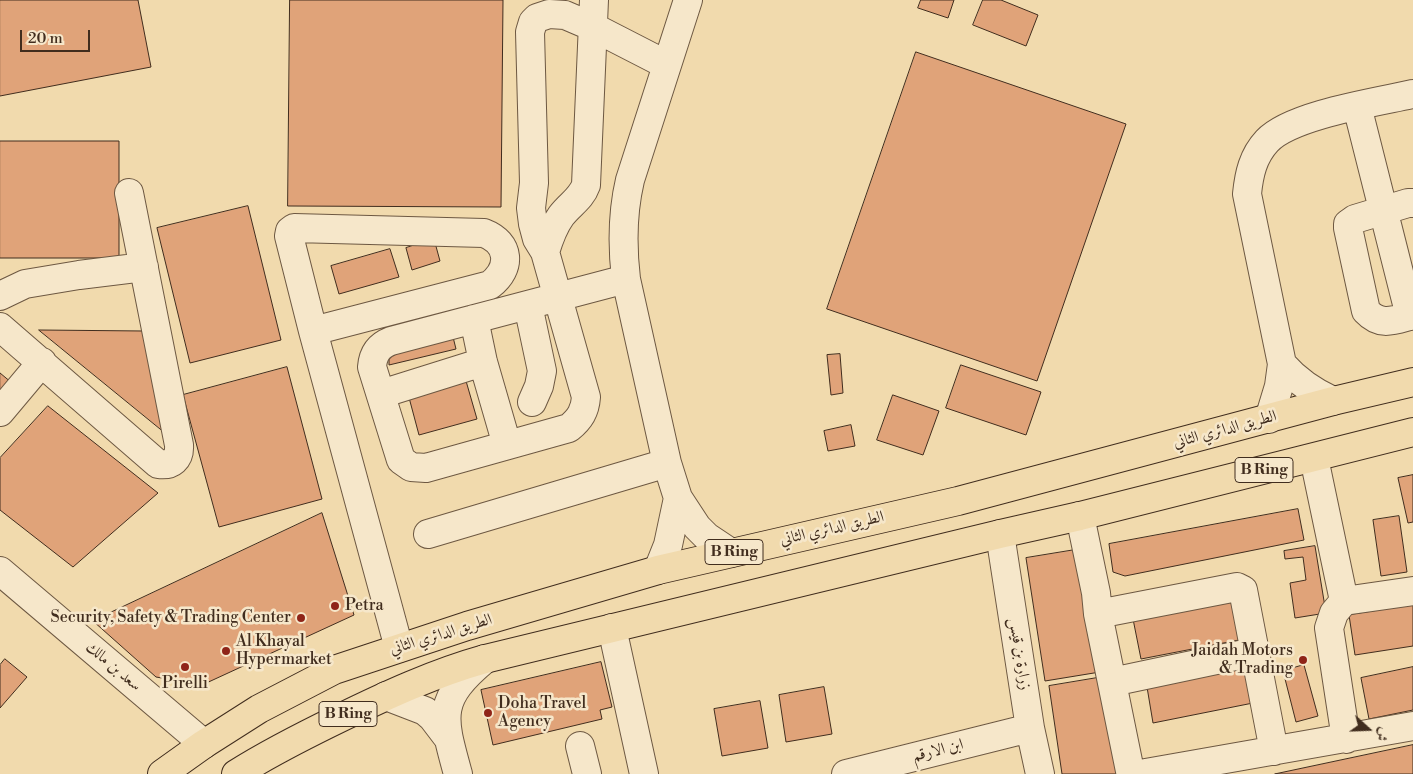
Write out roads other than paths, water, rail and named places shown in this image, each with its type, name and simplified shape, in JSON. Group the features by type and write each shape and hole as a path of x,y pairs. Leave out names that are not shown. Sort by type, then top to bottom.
{"main road":[{"name":"الطريق الدائري الثاني","path":"162,774 204,744 259,709 334,670 399,648 658,570 958,500 1333,401 1413,382"},
{"name":"B Ring","path":"236,774 297,739 386,696 465,664 485,658 1080,516 1413,432"}],"street":[{"path":"545,252 554,227 561,216 583,194 586,185 594,0"},
{"path":"688,0 630,180 624,204 623,255 626,280 667,463 678,498 697,527 707,537 730,553"},
{"path":"626,280 558,298 391,340 380,347 373,359 372,367 401,460 412,466 426,468 569,428 577,422 586,406 586,396 558,298 545,252 537,239 532,224 531,208 534,194 530,32 533,22 542,16 557,14 572,17 592,38 665,71"},
{"path":"1268,419 1279,386 1282,364 1247,194 1249,175 1256,156 1268,140 1283,128 1356,106 1413,94"},
{"path":"1356,106 1383,210 1412,316 1380,321 1373,318 1366,311 1348,232 1348,224 1354,219 1383,210 1408,203 1413,204"},
{"path":"0,327 158,464 165,465 177,459 180,452 179,445 129,193"},
{"path":"534,194 554,206 570,206"},
{"path":"313,331 490,284 502,273 506,256 503,248 492,236 484,233 294,228 290,231 289,236 313,331 399,648"},
{"path":"0,296 25,284 144,267"},
{"path":"519,307 542,371 538,386 526,397"},
{"path":"474,319 483,362 507,445"},
{"path":"0,412 42,362"},
{"path":"381,394 483,362"},
{"path":"1282,364 1300,382 1321,396 1333,401"},
{"path":"1314,458 1344,601"},
{"path":"428,534 667,463"},
{"path":"658,570 668,545 678,498"},
{"path":"1080,516 1096,593 1098,614 1132,774"},
{"name":"زرارة بن قيس","path":"1000,534 1030,728 1040,774"},
{"name":"سعد بن مالك","path":"0,571 204,744"},
{"path":"1098,614 1237,587 1243,590 1274,751"},
{"path":"1346,739 1329,628 1334,613 1344,601 1413,591"},
{"path":"612,628 644,774"},
{"path":"1112,682 1254,652"},
{"path":"458,774 448,738 446,711 450,699 461,680 485,658"},
{"path":"386,696 425,711 448,738"},
{"path":"1140,774 1182,771 1274,751 1413,726"},
{"name":"ابن الارقم","path":"846,774 1030,728"},
{"path":"580,746 587,774"}],"place":[{"name":"Petra","path":"335,606"},
{"name":"Security, Safety & Trading Center","path":"301,618"},
{"name":"Al Khayal Hypermarket","path":"226,651"},
{"name":"Jaidah Motors & Trading","path":"1303,660"},
{"name":"Pirelli","path":"185,667"},
{"name":"Doha Travel Agency","path":"488,713"}]}
